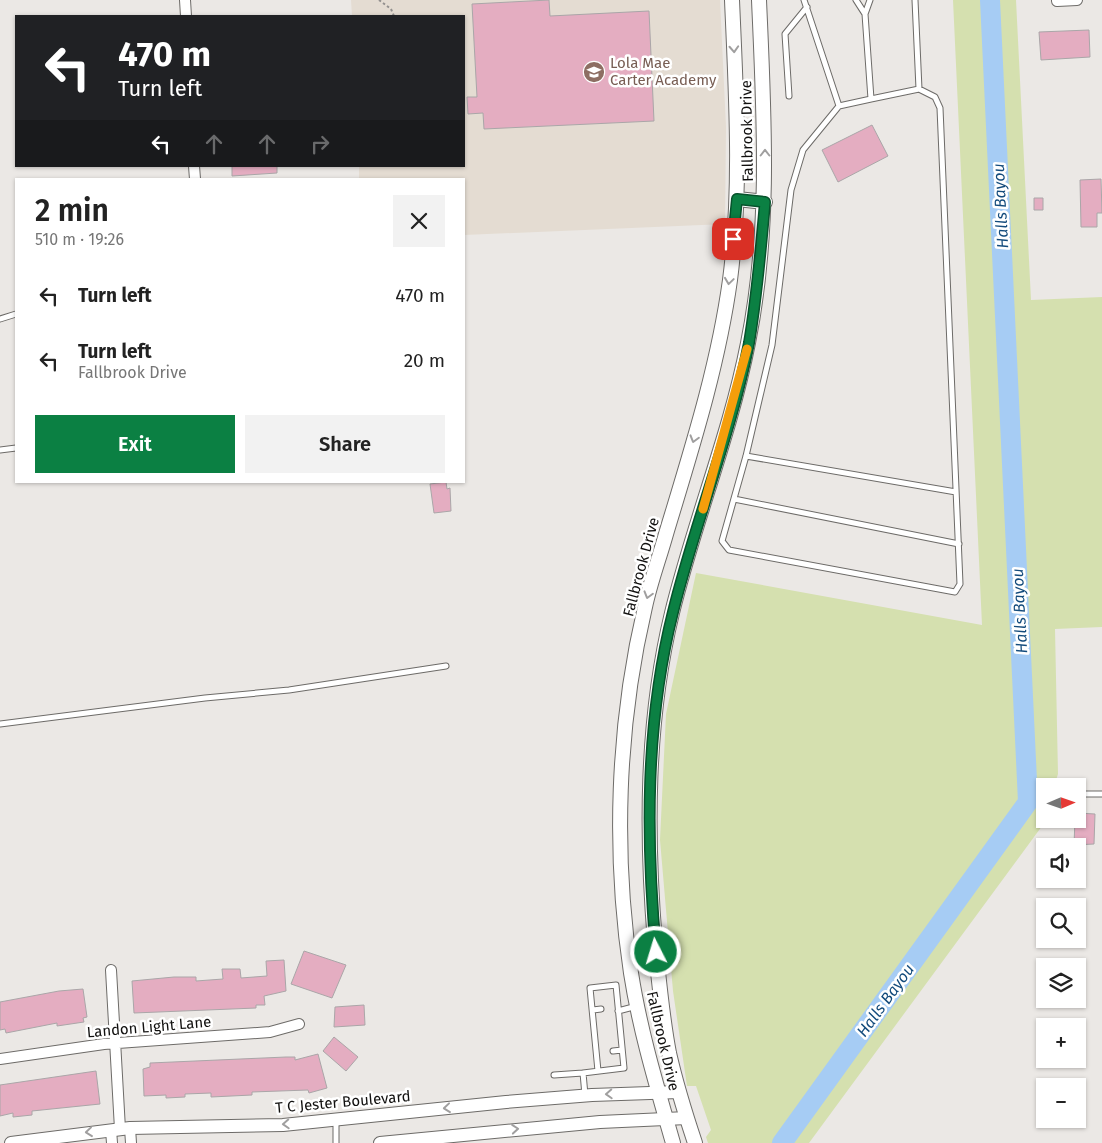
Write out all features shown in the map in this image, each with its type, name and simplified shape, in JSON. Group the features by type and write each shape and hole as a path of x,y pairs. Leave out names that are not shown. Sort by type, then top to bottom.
{"main road":[{"name":"Fallbrook Drive","path":"673,1143 658,1092 638,1006 626,926 621,866 624,742 632,672 645,606 701,415 720,337 730,278 737,199 738,143 732,0"},
{"name":"Fallbrook Drive","path":"694,1143 679,1092 663,1014 649,864 652,745 660,676 672,613 728,423 748,344 761,253 765,202 765,136 759,0"},
{"path":"737,199 765,202"}],"street":[{"path":"186,0 186,15"},
{"path":"1057,1 1077,0"},
{"path":"111,970 120,1129 112,1143"},
{"name":"Landon Light Lane","path":"0,1059 114,1043 270,1032 299,1024"},
{"name":"T C Jester Boulevard","path":"11,1143 120,1129 283,1125 586,1095 679,1092"},
{"path":"380,1143 508,1129 687,1118"},
{"path":"120,1129 131,1143"}],"lane":[{"path":"804,0 839,106"},
{"path":"856,0 865,14"},
{"path":"870,0 865,14 871,99"},
{"path":"915,0 919,89"},
{"path":"789,96 785,34 807,7"},
{"path":"919,89 935,96 940,108 960,584 955,592 729,550 722,541 746,456 772,345 791,190 803,150 839,106 919,89"},
{"path":"0,319 15,314"},
{"path":"0,450 15,448"},
{"path":"746,456 956,492"},
{"path":"734,499 958,544"},
{"path":"0,724 205,698 289,690 446,666"},
{"path":"1086,794 1102,794"},
{"path":"554,1075 584,1073 624,1068 620,1036 616,1022 616,985 590,988 594,1024 598,1039 598,1071"},
{"path":"616,1009 638,1006"},
{"path":"593,1010 601,1009"},
{"path":"594,1024 601,1023"},
{"path":"613,1037 620,1036"},
{"path":"614,1051 622,1050"},
{"path":"584,1073 586,1095"},
{"path":"336,1120 336,1143"}],"path":[{"path":"379,0 390,9 393,15"}],"shaded area":[{"name":"Lola Mae Carter Academy","path":"351,0 720,0 726,127 725,224 465,235 465,178 359,178 359,167 465,167 465,15 352,15"}],"green space":[{"path":"953,0 1016,0 1031,300 1102,297 1102,627 1055,629 1058,774 1057,778 1036,778 1036,828 1041,828 809,1143 708,1143 706,1137 711,1130 696,1086 687,1086 673,991 660,840 666,714 696,573 982,625"}],"building":[{"path":"549,0 550,16 649,11 654,121 484,129 483,113 468,114 467,97 477,97 472,4"},
{"path":"1089,30 1090,57 1041,60 1039,32"},
{"path":"872,125 888,156 838,182 822,150"},
{"path":"232,167 277,167 277,173 232,176"},
{"path":"1101,179 1102,213 1097,213 1097,227 1081,227 1080,180"},
{"path":"1034,198 1043,198 1043,210 1034,210"},
{"path":"446,483 447,489 450,488 451,511 434,513 430,484"},
{"path":"1086,813 1095,814 1094,844 1086,844 1086,838 1074,838 1075,828 1086,828"},
{"path":"304,951 346,965 332,998 291,984"},
{"path":"284,960 286,991 264,996 265,1005 256,1005 256,1008 134,1013 132,981 174,977 196,977 196,981 223,979 222,969 240,969 241,978 267,976 266,961"},
{"path":"83,989 87,1017 83,1018 84,1022 57,1026 57,1023 6,1033 5,1029 0,1030 0,1002 59,991"},
{"path":"364,1005 365,1025 334,1027 335,1007"},
{"path":"334,1037 358,1057 346,1071 323,1051"},
{"path":"318,1054 327,1088 309,1093 308,1090 252,1092 252,1095 211,1097 211,1093 185,1094 185,1097 166,1098 166,1095 144,1096 143,1069 150,1067 150,1063 286,1057 295,1057 295,1060"},
{"path":"96,1071 100,1104 32,1111 32,1115 13,1117 13,1113 0,1116 0,1085"}],"waterway":[{"name":"Halls Bayou","path":"782,1143 1028,802 990,0"}],"slow traffic":[{"path":"703,509 747,349"}],"place":[{"name":"Lola Mae Carter Academy","path":"594,72"}],"route":[{"path":"656,952 649,864 649,810 652,745 660,676 672,613 728,423 748,344 761,253 765,202 737,199 733,239"}]}
